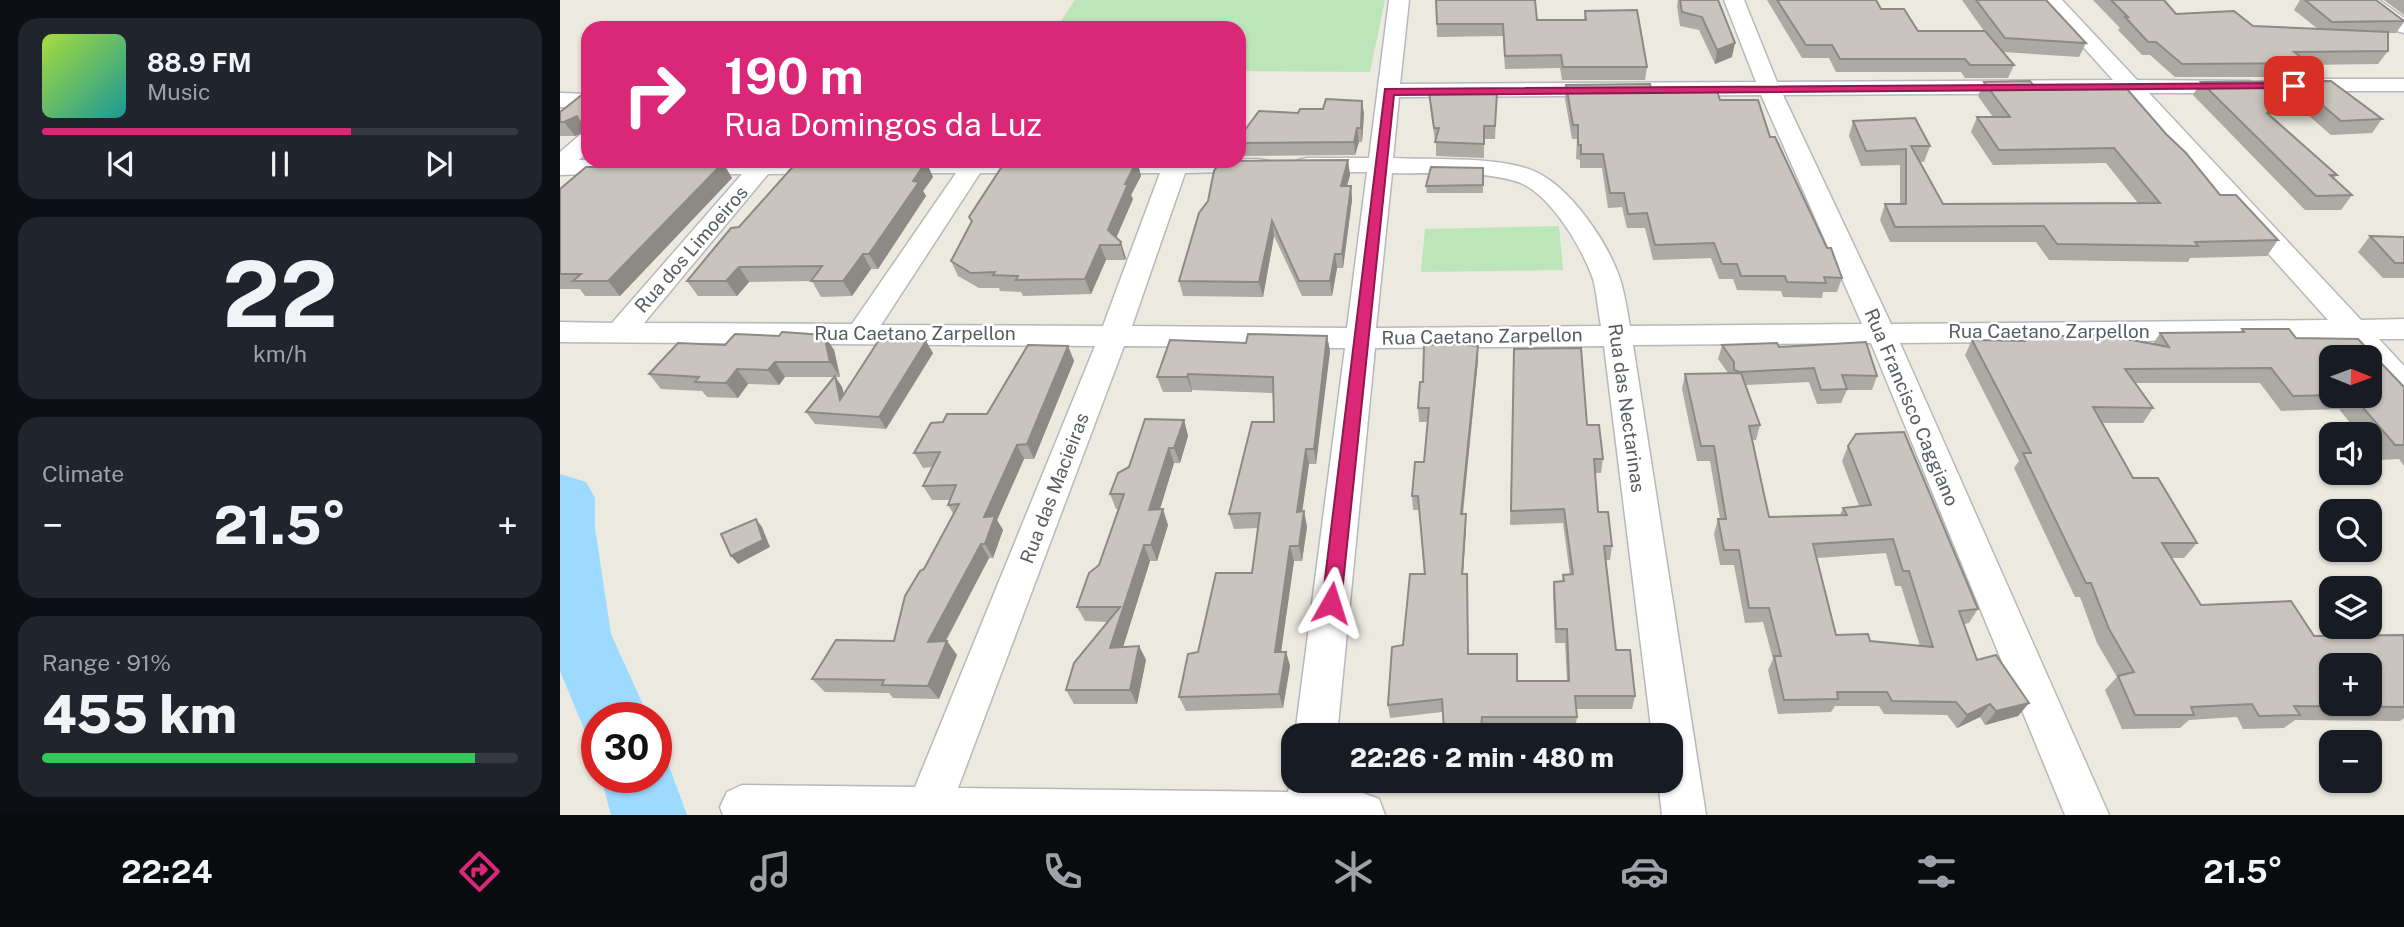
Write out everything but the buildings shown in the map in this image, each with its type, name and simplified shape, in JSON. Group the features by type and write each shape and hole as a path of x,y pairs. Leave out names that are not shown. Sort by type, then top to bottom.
{"street":[{"path":"1317,723 1399,0"},
{"name":"Rua Francisco Caggiano","path":"1734,0 1769,88 1881,333 2087,815"},
{"path":"2051,0 2350,329 2404,384"},
{"path":"2366,0 2404,27"},
{"path":"1389,91 2404,85"},
{"path":"560,100 581,101"},
{"path":"560,166 581,146"},
{"name":"Rua das Nectarinas","path":"1246,166 1380,165 1498,170 1526,176 1550,190 1592,247 1606,279 1617,334 1684,815"},
{"name":"Rua das Nectarinas","path":"560,166 581,166"},
{"name":"Rua dos Limoeiros","path":"620,332 760,168"},
{"path":"861,332 971,168"},
{"name":"Rua das Macieiras","path":"928,809 1114,335 1174,168"},
{"name":"Rua Caetano Zarpellon","path":"560,332 861,332 1362,338 2404,329"},
{"path":"742,807 928,809 1309,797 1363,815"}],"green space":[{"path":"1075,0 1385,0 1370,72 1246,71 1246,21 1061,21"},
{"path":"1559,226 1563,270 1421,272 1425,229"}],"waterway":[{"path":"560,497 565,498 565,528 578,634 607,702"},
{"path":"643,793 649,815"}],"route":[{"path":"1331,603 1389,91 2294,86"}]}
